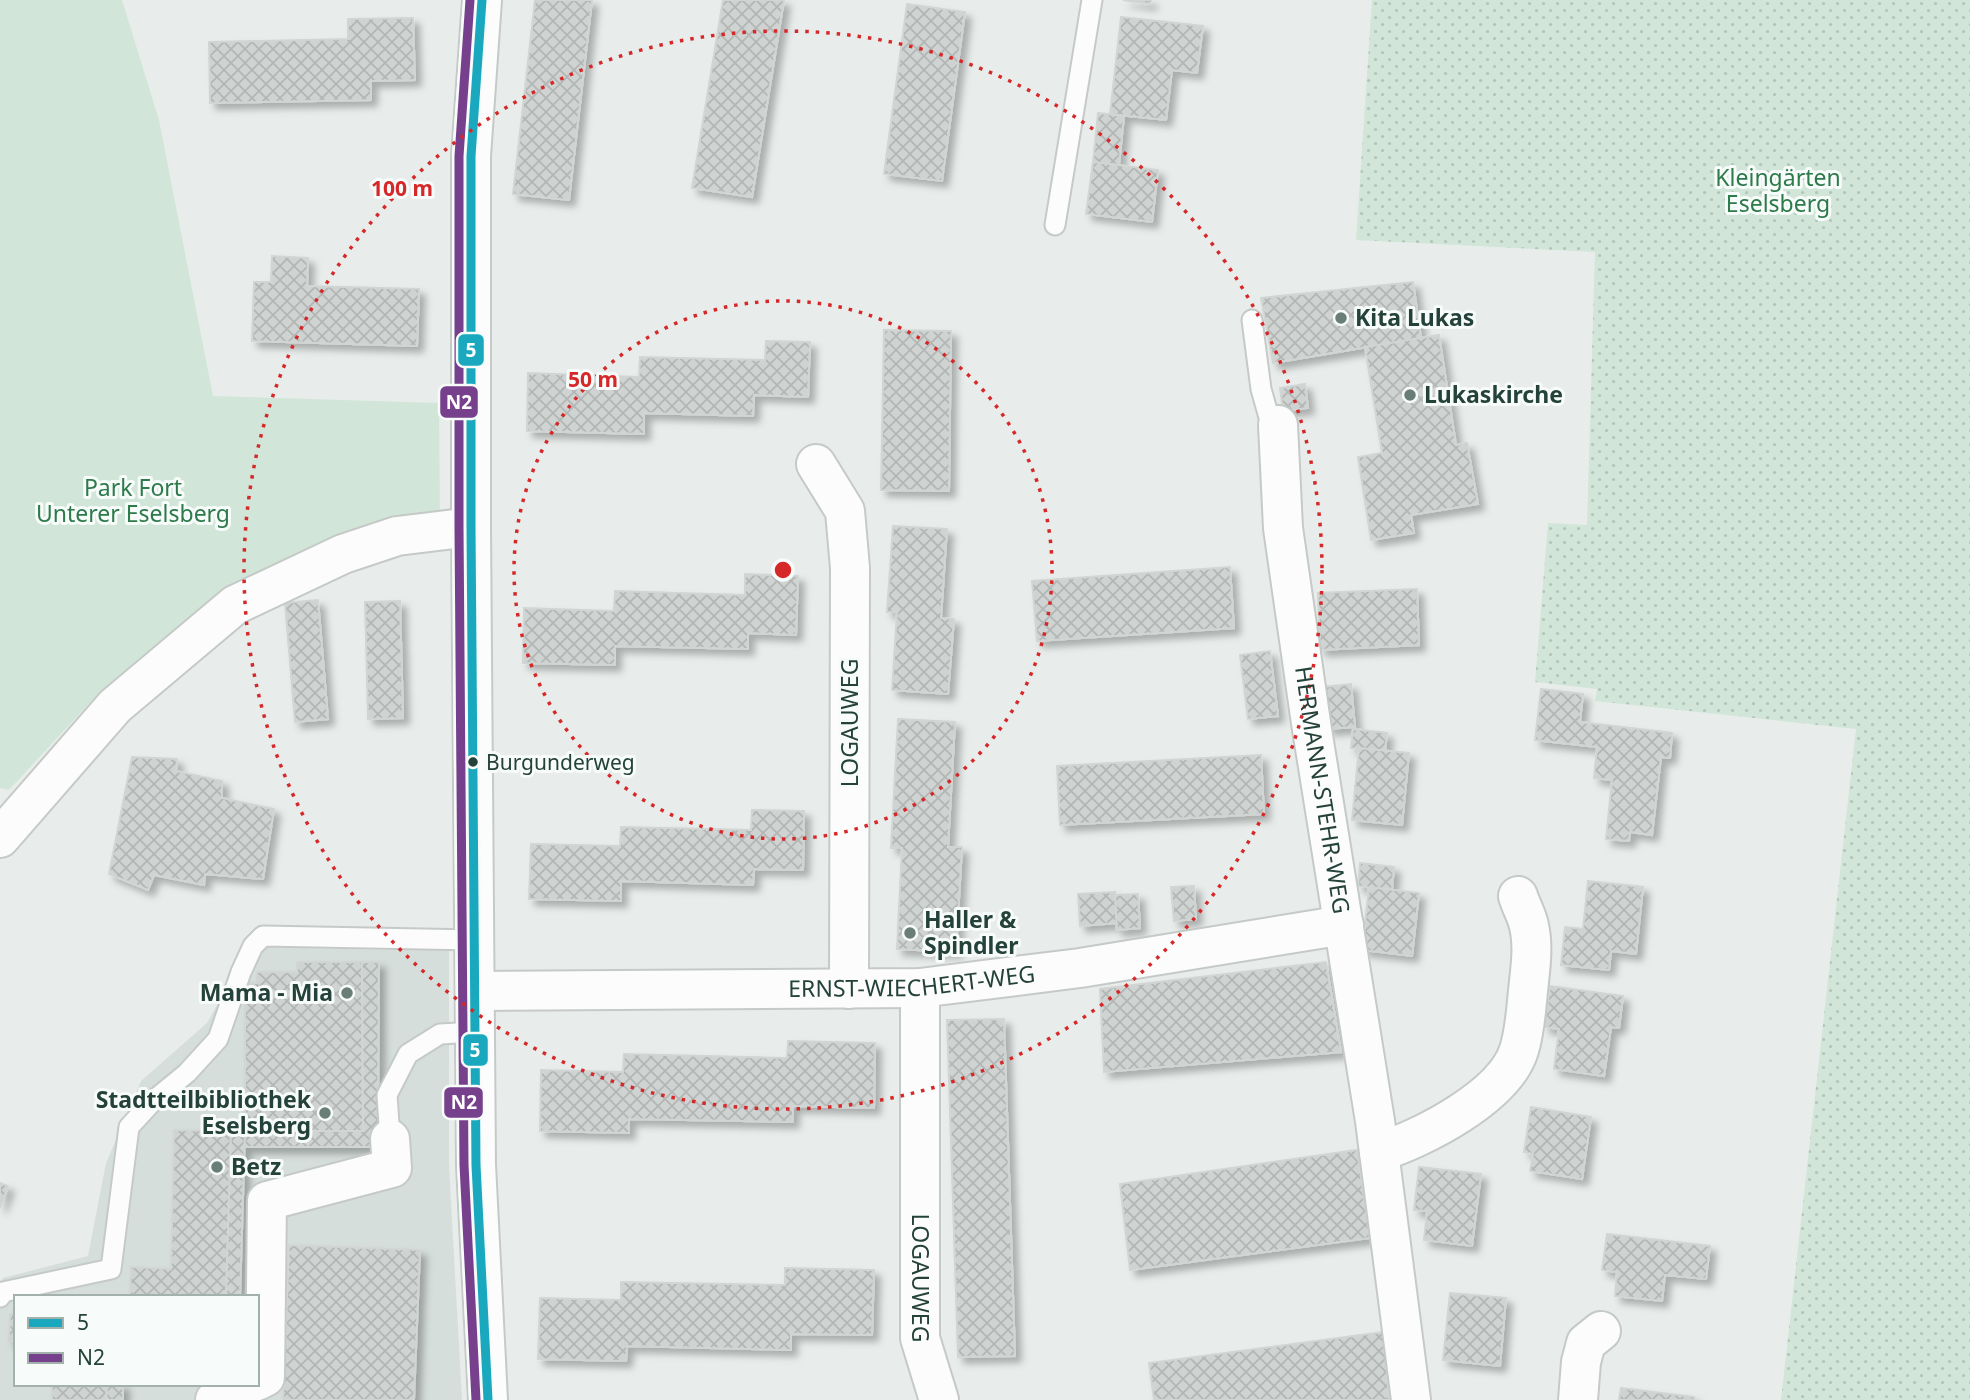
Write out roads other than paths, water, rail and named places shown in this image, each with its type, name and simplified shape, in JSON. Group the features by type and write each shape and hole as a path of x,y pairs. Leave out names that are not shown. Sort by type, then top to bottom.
{"street":[{"path":"482,0 471,156 471,527 476,1164 488,1400"},
{"name":"HERMANN-STEHR-WEG","path":"1278,425 1283,528 1379,1152 1411,1400"},
{"name":"LOGAUWEG","path":"816,464 845,511 850,568 849,989"},
{"path":"0,838 115,706 235,605 343,554 397,536 471,527"},
{"path":"1379,1152 1432,1132 1489,1091 1508,1072 1519,1052 1531,961 1530,926 1518,896"},
{"name":"ERNST-WIECHERT-WEG","path":"476,991 920,988 1067,970 1344,925"},
{"name":"LOGAUWEG","path":"920,988 920,1338 939,1400"},
{"path":"259,1380 265,1377 267,1201 393,1168 390,1139"},
{"path":"1578,1400 1581,1362 1586,1343 1601,1331"},
{"path":"215,1400 246,1386"}],"lane":[{"path":"1055,225 1092,0"},
{"path":"1252,320 1261,389 1270,421 1278,425"},
{"path":"0,1297 2,1292 111,1269 130,1127 154,1100 187,1073 218,1039 241,972 253,946 263,936 476,940"},
{"path":"390,1139 387,1096 408,1054 440,1034 475,1032"}],"place":[{"name":"Kita Lukas","path":"1341,318"},
{"name":"Lukaskirche","path":"1410,395"},
{"name":"Burgunderweg","path":"473,762"},
{"name":"Haller & Spindler","path":"910,933"},
{"name":"Mama - Mia","path":"347,993"},
{"name":"Stadtteilbibliothek Eselsberg","path":"325,1113"},
{"name":"Betz","path":"217,1167"}],"park label":[{"name":"Kleingärten Eselsberg","path":"1778,191"},
{"name":"Park Fort Unterer Eselsberg","path":"133,501"}]}
